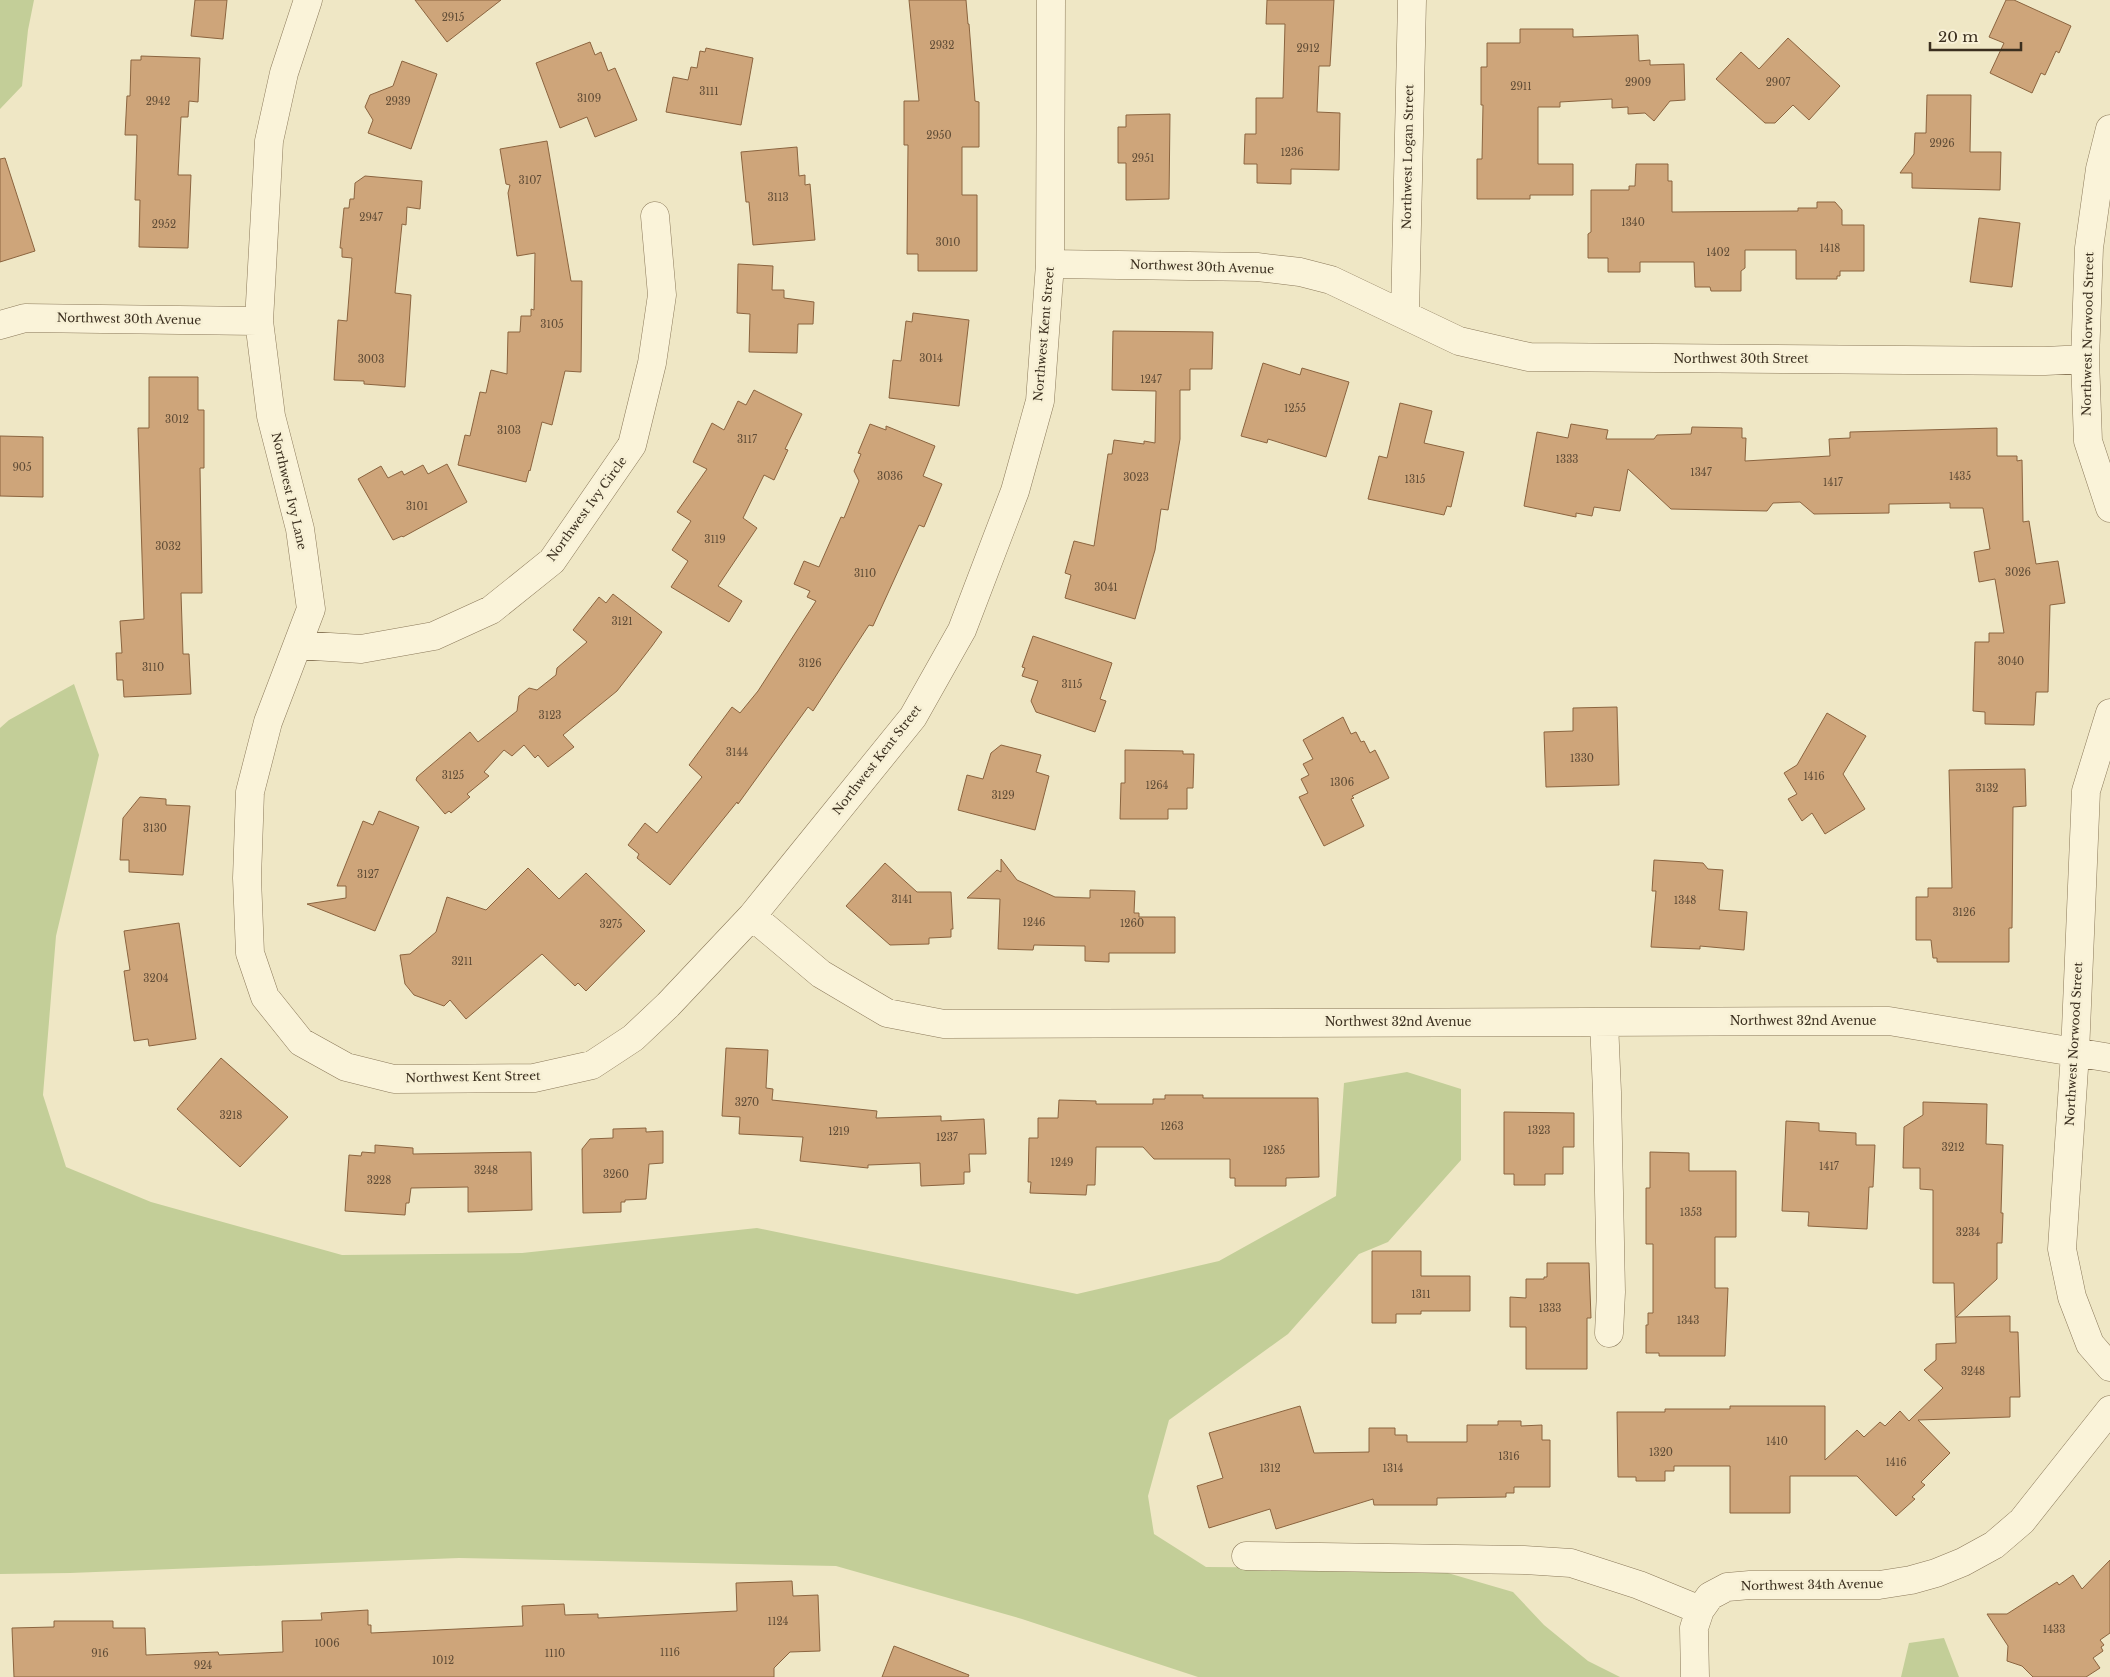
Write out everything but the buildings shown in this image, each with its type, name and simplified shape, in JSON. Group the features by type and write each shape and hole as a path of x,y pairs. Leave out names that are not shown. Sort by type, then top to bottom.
{"street":[{"name":"Northwest Ivy Lane","path":"308,0 284,74 269,141 258,321 271,416 300,529 311,610 268,722 250,792 247,878 250,953 265,997 301,1042 346,1067 394,1079"},
{"name":"Northwest Kent Street","path":"394,1079 534,1078 592,1065 633,1038 668,1005 752,916 913,717 962,630 1014,491 1040,401 1050,264 1051,0"},
{"name":"Northwest Logan Street","path":"1405,314 1412,0"},
{"name":"Northwest Norwood Street","path":"2110,129 2100,169 2089,248 2085,359 2088,441 2110,508"},
{"name":"Northwest Ivy Circle","path":"298,645 361,649 434,636 491,610 552,560 632,445 652,363 662,295 655,216"},
{"name":"Northwest 30th Avenue","path":"1050,264 1257,267 1300,272 1331,280 1405,314"},
{"name":"Northwest 30th Street","path":"1405,314 1459,342 1529,357 2015,361 2085,359"},
{"name":"Northwest 30th Avenue","path":"0,325 25,318 258,321"},
{"name":"Northwest Norwood Street","path":"2110,713 2086,791 2075,1053 2062,1249 2072,1297 2090,1344 2110,1367"},
{"name":"Northwest 32nd Avenue","path":"752,916 821,974 887,1014 944,1024 1889,1021 2110,1058"},
{"path":"1604,1022 1608,1092 1611,1292 1609,1333"},
{"name":"Northwest 34th Avenue","path":"1700,1610 1710,1596 1726,1587 1750,1585 1879,1584 1911,1580 1936,1573 1963,1562 1994,1545 2022,1521 2110,1410"},
{"path":"1246,1556 1524,1560 1571,1563 1639,1585 1700,1610 1694,1628 1695,1677"}],"green space":[{"path":"0,0 34,0 28,30 22,86 0,109"},
{"path":"74,684 99,755 56,936 43,1095 66,1167 151,1202 342,1255 522,1253 757,1228 1077,1294 1219,1261 1336,1196 1344,1083 1407,1072 1461,1089 1461,1160 1388,1242 1359,1254 1288,1334 1169,1420 1148,1496 1154,1534 1206,1567 1434,1569 1513,1592 1544,1625 1588,1661 1620,1677 1198,1677 1022,1619 836,1566 459,1558 0,1574 0,728 9,720"},
{"path":"1944,1638 1959,1677 1901,1677 1909,1643"}]}
